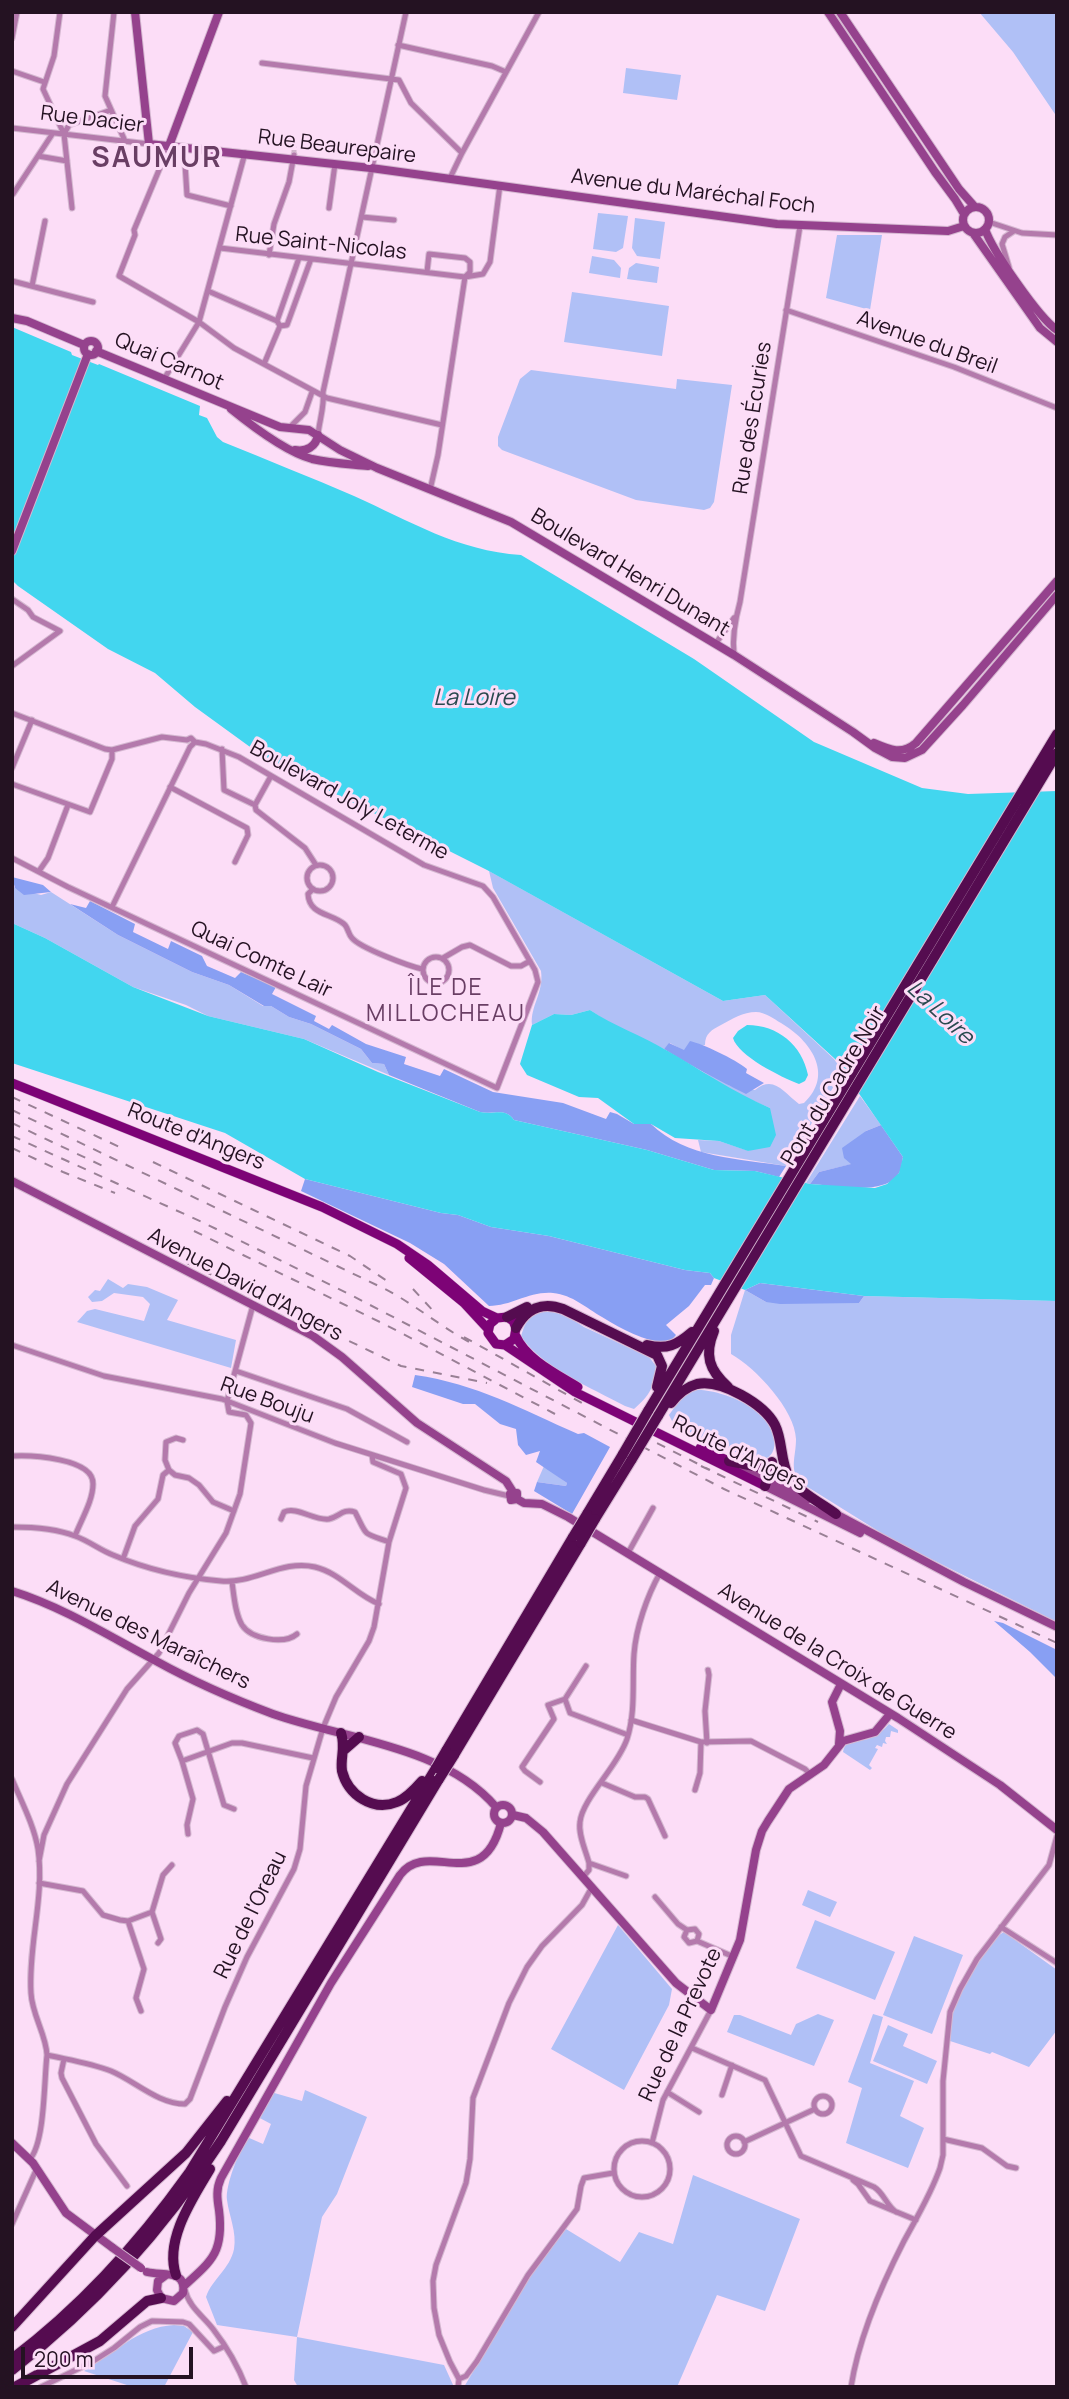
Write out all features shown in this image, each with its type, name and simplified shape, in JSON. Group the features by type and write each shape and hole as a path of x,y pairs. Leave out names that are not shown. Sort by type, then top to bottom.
{"highway":[{"path":"1042,767 1056,735"},
{"path":"1042,767 1057,752"},
{"name":"Pont du Cadre Noir","path":"718,1313 1042,767"},
{"name":"Pont du Cadre Noir","path":"718,1313 1042,767"},
{"path":"502,1317 535,1302 555,1301 635,1341 660,1348 678,1344 718,1313"},
{"path":"516,1332 522,1318 530,1310 542,1305 554,1306 652,1352 659,1358 662,1371 656,1415"},
{"path":"718,1313 708,1359 713,1372 732,1391"},
{"path":"12,2359 85,2296 146,2229 202,2155 434,1774 450,1753 627,1456 656,1415 718,1313"},
{"path":"627,1456 650,1429 700,1326"},
{"path":"656,1415 677,1395 695,1385 710,1384 754,1402 767,1413 776,1428 780,1447 778,1473 767,1482"},
{"path":"729,1461 759,1467 777,1463"},
{"path":"777,1463 793,1482 836,1514"},
{"path":"341,1733 344,1750 341,1765 348,1784 354,1793 370,1804 400,1802 434,1774"},
{"path":"344,1750 359,1737"},
{"path":"12,2370 75,2318 137,2253 183,2196 234,2119 434,1774"},
{"path":"12,2327 95,2236 186,2153 248,2078"},
{"path":"178,2280 173,2257 183,2221 234,2119"},
{"path":"15,2387 100,2341 147,2301 161,2298"}],"main road":[{"name":"Route d'Angers","path":"12,1083 310,1202 397,1244 421,1259 482,1311 502,1317"},
{"name":"Route d'Angers","path":"364,1228 424,1269 464,1303 488,1329"},
{"path":"502,1317 513,1321 516,1332 511,1342 505,1345 492,1341 488,1329 490,1324 502,1317"},
{"name":"Route d'Angers","path":"516,1332 521,1346 541,1363 591,1395 729,1461"},
{"name":"Route d'Angers","path":"505,1345 575,1392 767,1482"}],"street":[{"path":"12,38 18,12"},
{"path":"60,12 54,56 43,89 64,134 72,208"},
{"path":"114,12 105,96 125,141"},
{"path":"135,12 149,144"},
{"path":"219,12 134,230 135,235 119,276 199,322 234,348 312,392 442,425"},
{"path":"312,392 304,412 285,434 288,448 302,452 316,444 323,393 406,12"},
{"path":"450,178 539,12"},
{"path":"828,12 955,199 964,215 964,226 973,233 1040,328 1057,342"},
{"path":"840,12 962,194 974,206 985,210 992,243 1049,323 1057,330"},
{"path":"398,45 492,65 506,72"},
{"path":"262,63 399,80 411,103 462,153"},
{"path":"12,71 44,82"},
{"path":"64,134 69,125 111,110"},
{"name":"Rue Dacier","path":"12,128 169,146"},
{"path":"13,194 53,133"},
{"name":"Rue Beaurepaire","path":"169,146 294,157 500,186"},
{"path":"184,148 187,195 231,206"},
{"path":"164,379 199,322 245,153"},
{"path":"38,156 67,161"},
{"path":"269,255 274,224 289,182 294,157"},
{"path":"329,208 335,164"},
{"name":"Rue Saint-Nicolas","path":"219,248 465,277 483,274 490,262 500,186"},
{"name":"Avenue du Maréchal Foch","path":"500,186 800,226 948,231 964,226"},
{"path":"964,215 974,206"},
{"path":"362,217 394,220"},
{"path":"32,286 45,221"},
{"path":"973,233 987,225 1014,231 1057,235"},
{"name":"Rue des Écuries","path":"734,654 736,615 800,226"},
{"path":"1012,273 1002,244 1005,237 1014,231"},
{"path":"427,272 429,254 465,258 470,262 470,272 465,277 430,489"},
{"path":"264,364 299,258"},
{"path":"208,291 287,326 311,260"},
{"path":"12,281 93,302"},
{"name":"Avenue du Breil","path":"786,310 954,367 1057,408"},
{"name":"Quai Carnot","path":"12,318 27,321 89,352 164,379 280,427 301,429 318,435 340,450 377,468"},
{"path":"12,551 89,352"},
{"name":"Quai Carnot","path":"228,406 288,448 311,459 377,468"},
{"path":"301,429 310,436 310,448"},
{"name":"Boulevard Henri Dunant","path":"377,468 511,522 734,654 853,732"},
{"path":"853,732 894,751 913,747 1057,581"},
{"path":"853,732 892,757 905,758 917,753 963,705 1057,595"},
{"path":"12,599 33,617 60,631 12,666"},
{"name":"Rue des Écuries","path":"716,643 736,615"},
{"path":"12,713 112,750 112,759 92,811 87,812 12,784"},
{"path":"12,768 32,720"},
{"name":"Boulevard Joly Leterme","path":"112,750 162,737 222,749 424,864 483,886 493,897 530,961"},
{"path":"112,907 190,743"},
{"path":"222,749 224,790 254,805 256,810 305,848 316,866"},
{"path":"254,805 271,776"},
{"path":"170,786 247,828 248,835 234,862"},
{"path":"39,871 48,858 68,805"},
{"name":"Quai Comte Lair","path":"12,858 497,1088 537,988 537,976 530,961"},
{"path":"316,866 327,867 333,880 331,886 324,891 313,889 307,877 310,869 316,866"},
{"path":"313,889 308,894 310,905 346,925 352,939 393,959 422,969 428,981 443,981 447,978 450,967 438,956 429,958 422,969"},
{"path":"443,958 470,945 515,967 530,961"},
{"name":"Avenue David d'Angers","path":"12,1181 330,1347 406,1414 500,1477 509,1485 513,1495"},
{"path":"39,1861 44,1835 74,1773 127,1689 153,1660 222,1541 234,1511 240,1494 251,1423 250,1418 241,1413 229,1412 227,1401 253,1305"},
{"name":"Rue Bouju","path":"12,1345 104,1376 227,1401 335,1443 484,1490 513,1495"},
{"path":"236,1371 347,1409 407,1442"},
{"path":"183,1440 176,1438 166,1442 165,1460 169,1469 175,1475 189,1478 199,1485 213,1502 234,1511"},
{"path":"12,1456 32,1455 57,1459 84,1468 91,1474 93,1486 75,1536"},
{"name":"Rue de l'Oreau","path":"47,2055 110,2071 161,2098 181,2104 188,2102 247,1957 294,1869 300,1849 305,1794 313,1758 336,1697 369,1641 379,1604 389,1542 406,1488 401,1474 384,1465 376,1465 372,1455"},
{"name":"Route d'Angers","path":"729,1461 1057,1627"},
{"path":"123,1559 135,1526 158,1499 163,1475 169,1469"},
{"name":"Route d'Angers","path":"767,1482 836,1514 964,1582"},
{"name":"Avenue de la Croix de Guerre","path":"513,1495 524,1503 542,1504 593,1532 890,1714 990,1778 1057,1830"},
{"path":"628,1553 653,1508"},
{"path":"281,1519 284,1513 290,1510 329,1519 351,1510 355,1511 361,1528 369,1535 389,1542"},
{"path":"12,1527 48,1529 75,1536 123,1559 198,1579 232,1582 284,1568 304,1565 316,1567 335,1575 379,1604"},
{"path":"583,1877 589,1870 589,1863 579,1822 591,1797 624,1747 628,1735 634,1651 640,1625 660,1573"},
{"path":"232,1582 239,1617 246,1629 275,1641 288,1640 297,1634"},
{"name":"Avenue des Maraîchers","path":"12,1591 52,1607 205,1686 246,1703 400,1749 478,1788 496,1807"},
{"path":"554,1719 548,1705 565,1699 586,1666"},
{"path":"695,1790 704,1742 708,1670"},
{"path":"839,1745 840,1731 832,1705 841,1684"},
{"path":"565,1699 570,1713"},
{"path":"540,1782 522,1767 554,1719 570,1713 628,1735"},
{"name":"Rue de la Prevote","path":"652,2143 657,2116 667,2092 711,2010 734,1957 744,1928 756,1850 762,1831 789,1789 824,1765 839,1745 850,1737 875,1732 890,1714"},
{"path":"631,1720 704,1742 751,1741 810,1774"},
{"path":"188,1834 187,1825 193,1798 175,1743 178,1736 197,1730 203,1734 224,1805 234,1809"},
{"path":"182,1761 232,1743 313,1758"},
{"path":"12,1779 36,1839 39,1861 30,1977 31,2004 47,2055 39,2137 35,2153 30,2159"},
{"path":"602,1783 635,1797 648,1799 665,1836"},
{"path":"506,1805 513,1815 507,1822 501,1823 495,1818 494,1812 496,1807 506,1805"},
{"path":"513,1815 526,1818 536,1826 676,1983 711,2010"},
{"path":"157,2286 196,2275 214,2256 220,2238 217,2191 220,2178 331,1983 404,1870 413,1862 425,1860 464,1864 479,1858 493,1843 501,1823"},
{"path":"36,1839 44,1835"},
{"path":"851,2387 859,2348 903,2243 940,2168 943,2081 950,2012 970,1969 1049,1865 1057,1836"},
{"path":"589,1863 626,1876"},
{"path":"158,1943 161,1939 152,1912 163,1875 172,1865"},
{"path":"39,1883 83,1891 103,1915 128,1921 152,1912"},
{"path":"458,2387 459,2379 439,2334 433,2281 436,2265 466,2182 473,2098 509,2003 527,1967 542,1946 582,1905 592,1887"},
{"path":"654,1897 678,1924 687,1930 695,1929 699,1934 697,1941 734,1957"},
{"path":"128,1921 144,1969 136,1998 141,2011"},
{"path":"1001,1927 1057,1963"},
{"path":"692,2048 765,2080 801,2156 878,2190 889,2207 896,2212"},
{"path":"64,2059 62,2077 91,2136 127,2186"},
{"path":"722,2095 732,2065"},
{"path":"667,2092 699,2112"},
{"path":"744,2142 815,2109"},
{"path":"943,2139 982,2148 1007,2166 1016,2168"},
{"path":"639,2141 652,2143 663,2151 670,2167 668,2178 659,2192 646,2197 634,2197 622,2190 613,2173 614,2162 623,2148 639,2141"},
{"path":"12,2143 30,2159 61,2208 72,2219 144,2270 157,2286 161,2298 191,2305"},
{"path":"12,2224 37,2168"},
{"path":"459,2379 466,2376 477,2361 528,2274 578,2209 584,2178 613,2173"},
{"path":"844,2175 858,2184 870,2201 915,2220"},
{"path":"144,2270 178,2280 191,2305 225,2346 246,2387"},
{"path":"174,2301 181,2296 178,2280"},
{"path":"41,2387 92,2362 152,2321 183,2322 195,2328 214,2351 225,2346"}],"shaded area":[{"path":"979,12 1057,12 1057,117 1013,52"},
{"path":"626,68 681,75 677,100 623,93"},
{"path":"598,213 628,216 623,248 616,252 593,249"},
{"path":"635,218 665,222 660,259 637,256 632,248"},
{"path":"837,235 882,235 870,310 826,298"},
{"path":"592,256 614,260 621,268 620,278 589,273"},
{"path":"636,263 659,267 657,283 627,279 629,268"},
{"path":"572,292 669,306 662,356 564,342"},
{"path":"531,370 676,389 677,379 732,385 714,502 710,508 704,510 636,500 502,450 498,446 498,437 520,379"},
{"path":"489,871 723,1001 765,995 834,1059 843,1071 786,1166 701,1152 698,1140 719,1141 749,1151 770,1108 742,1096 702,1072 730,1086 755,1090 768,1084 773,1085 799,1104 804,1103 818,1081 818,1069 809,1048 792,1030 763,1013 751,1012 729,1020 710,1032 705,1045 684,1051 670,1043 664,1049 611,1024 590,1010 571,1015 554,1014 532,1025 541,986 541,971 493,888"},
{"path":"12,877 43,885 51,892 24,895 15,888"},
{"path":"12,883 15,888 41,895 51,892 118,935 192,972 229,985 263,1006 271,1006 289,1017 311,1024 361,1049 372,1063 384,1064 389,1075 304,1039 208,1016 186,1005 133,987 45,938 12,923"},
{"path":"90,901 135,924 133,932 168,949 171,941 202,956 207,966 235,978 241,972 276,987 272,994 316,1016 314,1021 329,1029 332,1025 366,1044 406,1057 404,1064 440,1076 444,1069 493,1092 563,1103 606,1119 610,1112 617,1114 634,1124 651,1124 680,1144 714,1155 786,1166 779,1177 755,1171 714,1170 647,1150 514,1120 503,1113 480,1112 389,1075 384,1064 372,1063 361,1049 311,1024 289,1017 271,1006 264,1006 229,985 192,972 118,935 70,904 86,908"},
{"path":"690,1041 735,1061 747,1069 746,1073 764,1083 746,1094 664,1049 669,1043 684,1050"},
{"path":"860,1096 881,1125 866,1131 852,1164 819,1172 810,1184 806,1183"},
{"path":"881,1125 903,1157 900,1171 892,1180 883,1185 858,1188 810,1184 819,1172 851,1164 844,1158 842,1148 866,1131"},
{"path":"305,1179 458,1215 491,1227 549,1236 685,1270 710,1273 714,1278 711,1285 705,1285 689,1306 666,1325 676,1335 668,1344 626,1330 560,1294 536,1294 489,1306 444,1264 410,1243 301,1191"},
{"path":"108,1279 123,1288 128,1284 147,1287 178,1300 167,1320 236,1340 231,1368 77,1322 87,1311 95,1309 144,1321 150,1304 143,1297 114,1293 102,1301 92,1302 88,1297 95,1290 100,1291"},
{"path":"760,1283 864,1296 859,1303 780,1304 766,1302 745,1290"},
{"path":"745,1290 766,1302 859,1303 864,1296 1057,1301 1057,1622 891,1539 798,1481 794,1466 796,1439 789,1415 762,1379 731,1354 731,1335"},
{"path":"546,1308 561,1312 584,1327 649,1357 656,1366 654,1380 647,1395 634,1409 569,1377 531,1349 521,1337 526,1322"},
{"path":"415,1375 479,1391 578,1434 584,1433 610,1447 572,1514 534,1491 537,1482 566,1486 567,1483 536,1462 540,1451 526,1455 518,1445 516,1429 500,1424 475,1404 463,1404 412,1387"},
{"path":"697,1390 722,1394 760,1414 769,1424 774,1436 774,1448 770,1455 759,1461 675,1427 669,1415 684,1394"},
{"path":"544,1466 567,1483 566,1486 537,1482"},
{"path":"994,1621 1057,1650 1057,1679 1030,1652"},
{"path":"889,1724 898,1730 898,1733 891,1731 890,1737 886,1737 887,1744 883,1743 882,1747 877,1745 875,1748 878,1749 869,1765 872,1768 870,1770 843,1752 846,1744 871,1738"},
{"path":"808,1890 837,1902 830,1917 802,1905"},
{"path":"815,1920 895,1952 875,2000 796,1968"},
{"path":"618,1925 672,1989 669,2005 624,2090 551,2049"},
{"path":"1004,1932 1057,1970 1057,2030 1029,2067 992,2052 990,2054 950,2041 953,2013 961,1992 981,1956 996,1937"},
{"path":"914,1936 963,1955 932,2034 883,2015"},
{"path":"818,2014 834,2020 814,2066 727,2032 734,2015 740,2015 791,2035 796,2024"},
{"path":"873,2014 883,2017 870,2063 914,2081 900,2116 924,2128 908,2168 846,2143 862,2088 848,2082"},
{"path":"888,2025 908,2034 903,2046 937,2061 927,2084 873,2061"},
{"path":"305,2090 367,2117 337,2194 322,2217 297,2337 217,2325 206,2297 229,2262 234,2249 234,2230 227,2194 234,2168 247,2137 263,2144 271,2124 256,2116 271,2092 302,2101"},
{"path":"693,2175 800,2219 765,2311 717,2295 677,2387 464,2387 533,2270 566,2229 620,2262 639,2232 673,2244"},
{"path":"174,2325 184,2326 193,2332 164,2387 133,2387 84,2371 137,2336"},
{"path":"297,2337 444,2365 454,2387 298,2387 294,2380"}],"water":[{"name":"La Loire","path":"12,327 71,352 72,355 200,406 199,415 207,418 217,437 223,442 455,541 476,548 521,555 694,659 814,742 922,788 968,794 1057,791 1057,1301 864,1296 760,1283 745,1290 714,1278 710,1273 685,1270 549,1236 491,1227 458,1215 305,1179 225,1133 12,1063 12,923 45,938 133,987 208,1016 304,1039 378,1072 480,1112 503,1113 514,1120 647,1150 714,1170 755,1171 810,1184 875,1188 887,1184 899,1173 903,1157 835,1059 765,995 723,1001 487,870 268,760 195,707 155,673 108,649 18,586 12,580"},
{"path":"590,1010 770,1108 776,1135 770,1147 748,1151 719,1141 675,1138 651,1124 634,1124 598,1098 579,1097 527,1075 520,1064 532,1025 554,1014 571,1015"},
{"path":"747,1025 769,1029 787,1039 805,1064 808,1075 805,1081 799,1084 761,1065 743,1052 733,1038"}],"tunnel":[{"path":"294,144 294,155"}],"railway":[{"path":"12,1097 126,1150"},
{"path":"12,1110 385,1289 469,1342"},
{"path":"12,1123 105,1167"},
{"path":"12,1136 202,1222 347,1293 724,1489 1057,1643"},
{"path":"12,1148 115,1193"},
{"path":"153,1162 350,1256 390,1283"},
{"path":"194,1231 386,1325 555,1414"},
{"path":"187,1263 401,1366 487,1383"},
{"path":"413,1289 437,1315"},
{"path":"464,1337 589,1407"},
{"path":"641,1435 710,1470"},
{"path":"701,1466 818,1522"}],"district":[{"name":"SAUMUR","path":"157,159"},
{"name":"ÎLE DE MILLOCHEAU","path":"446,1002"}]}
